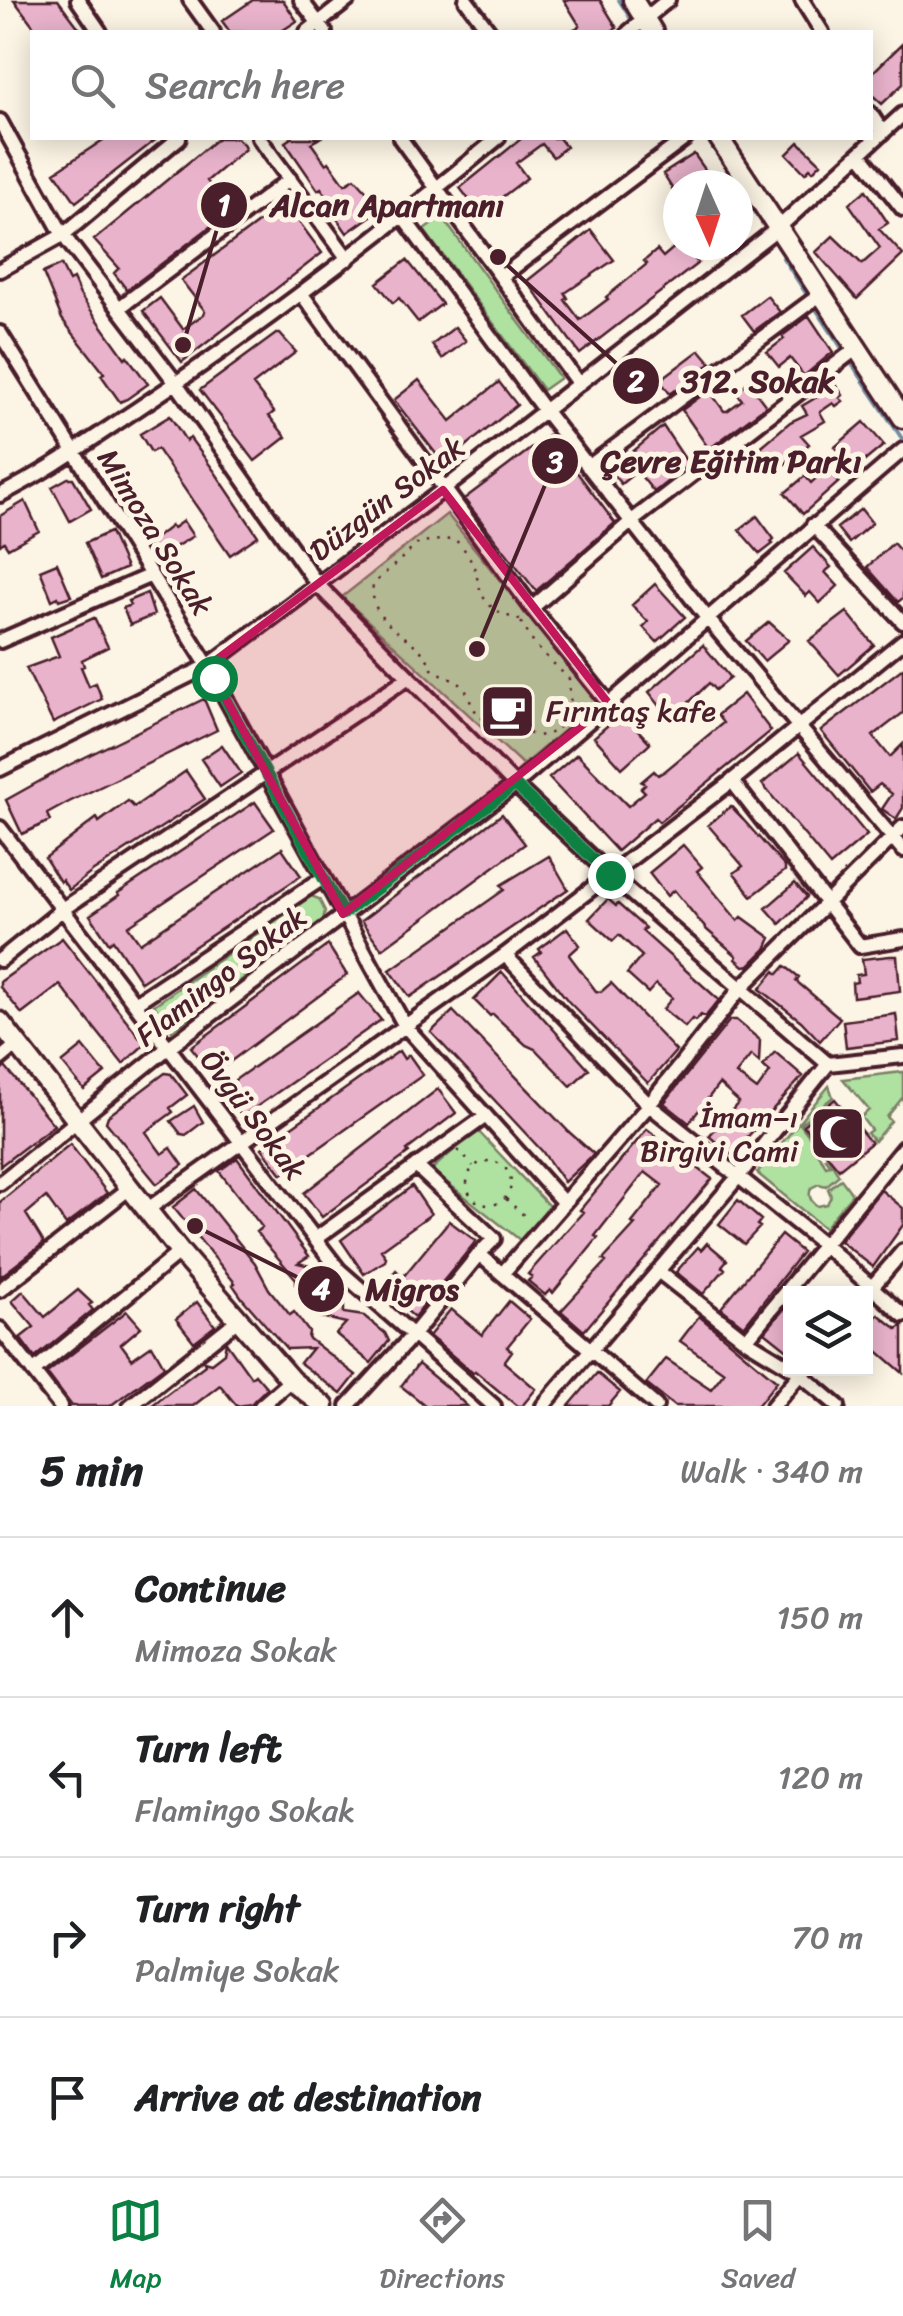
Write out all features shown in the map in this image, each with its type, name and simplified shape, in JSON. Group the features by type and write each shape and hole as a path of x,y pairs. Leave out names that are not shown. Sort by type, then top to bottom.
{"main road":[{"path":"633,0 649,26"},
{"path":"720,140 778,228 815,299 850,353 903,418"},
{"path":"0,1022 180,1252 291,1380 324,1406"}],"street":[{"path":"78,0 99,30"},
{"path":"190,0 212,30"},
{"path":"301,0 316,29 348,0"},
{"path":"466,0 488,30"},
{"path":"649,26 668,0"},
{"path":"802,0 821,30"},
{"name":"Düzgün Sokak","path":"0,769 208,666 443,490 778,228 903,114"},
{"path":"873,119 882,133"},
{"path":"0,121 4,136 63,235 176,384 318,584 515,785 610,875 828,1064"},
{"path":"0,270 63,235 175,140"},
{"path":"261,140 348,259"},
{"path":"401,140 578,383"},
{"path":"0,495 176,384 348,259 496,140"},
{"path":"501,277 683,140"},
{"path":"860,154 903,209"},
{"path":"119,308 290,179"},
{"path":"403,217 544,410 708,619 903,850"},
{"path":"301,293 443,490 609,704"},
{"path":"588,467 815,299"},
{"name":"Mimoza Sokak","path":"0,333 208,666 405,1026 564,1203"},
{"path":"532,608 632,522 850,353"},
{"name":"Flamingo Sokak","path":"0,1182 209,1016 515,785 903,450"},
{"path":"814,525 903,622"},
{"path":"0,640 152,574"},
{"path":"148,1208 505,955 732,781 903,641"},
{"path":"0,960 63,909 408,677"},
{"path":"732,781 860,946 903,940"},
{"path":"502,1274 649,1105 740,988 903,827"},
{"name":"Övgü Sokak","path":"0,828 339,1270 494,1406"},
{"path":"136,1003 323,878"},
{"path":"505,955 649,1105 870,1286"},
{"path":"0,1059 18,1044"},
{"path":"543,1406 738,1177 828,1064 903,1056"},
{"path":"316,1238 486,1116"},
{"path":"746,1340 903,1148"},
{"path":"348,1406 494,1239 416,1166"},
{"path":"0,1290 131,1188"},
{"path":"873,1287 903,1251"},
{"path":"33,1372 180,1252"},
{"path":"479,1254 656,1406"},
{"path":"658,1271 746,1340 783,1363"},
{"path":"873,1289 903,1315"},
{"path":"130,1406 238,1320"},
{"path":"0,1331 60,1406"},
{"path":"773,1406 791,1376"},
{"path":"802,1376 838,1406"},
{"path":"261,1406 291,1380"}],"path":[{"path":"454,539 475,563 482,598 491,608 520,620 534,644 569,679 572,695 572,709 564,723 555,732 538,736 490,727 480,718 464,686 432,669 428,658 377,614 373,584 420,542 454,539"},
{"path":"520,620 532,608"},
{"path":"282,916 297,939"},
{"path":"221,986 222,978 291,930"},
{"path":"239,946 254,970"},
{"path":"210,967 222,978"},
{"path":"194,997 216,976"},
{"path":"214,982 225,992"},
{"path":"185,984 209,1016"},
{"path":"450,1141 474,1167"},
{"path":"490,1161 504,1166 511,1180 504,1198 489,1204 476,1200 468,1182 474,1167 490,1161"},
{"path":"504,1198 542,1229"}],"highlighted area":[{"path":"443,490 609,704 343,914 208,666"}],"green space":[{"path":"442,217 560,378 543,390 424,230"},
{"path":"447,514 597,702 523,765 342,597"},
{"path":"311,896 319,899 325,911 323,920 172,1031 154,1005"},
{"path":"903,1072 903,1097 887,1117 891,1121 874,1141 861,1117 869,1110 843,1079"},
{"path":"829,1086 833,1097 800,1124 826,1166 830,1165 825,1158 828,1157 839,1175 826,1186 811,1188 811,1201 818,1206 827,1204 831,1196 828,1189 841,1179 852,1194 824,1228 757,1173"},
{"path":"477,1130 549,1206 520,1240 431,1170"}],"building":[{"path":"14,0 58,0 80,30 36,30"},
{"path":"253,0 283,0 297,21 283,30 229,30 222,21"},
{"path":"564,0 600,0 617,28 572,30 580,26"},
{"path":"903,43 903,84 882,104 873,96 873,72"},
{"path":"103,140 155,140 76,202 55,172"},
{"path":"216,140 239,140 244,145 245,149 207,181 231,211 127,290 114,273 119,268 94,240"},
{"path":"316,140 311,143 345,184 355,178 382,208 347,233 336,217 338,211 321,188 318,190 285,142"},
{"path":"520,140 561,140 566,147 553,157 542,144 516,163 527,178 480,214 460,188"},
{"path":"799,142 821,163 813,171 810,168 805,173 787,154"},
{"path":"694,154 705,170 669,170"},
{"path":"866,190 888,223 879,229 903,255 857,299 816,252 833,236 862,264 880,248 849,204"},
{"path":"285,203 322,253 182,362 143,311 160,298 183,329 204,314 181,280"},
{"path":"591,230 614,260 565,293 565,300 580,320 647,264 644,261 657,250 663,260 698,263 580,354 527,281"},
{"path":"407,260 442,304 418,322 399,298 393,303 377,283"},
{"path":"61,265 125,358 148,384 127,399 120,402 101,375 104,373 62,319 43,273"},
{"path":"767,296 780,312 754,331 742,315"},
{"path":"809,316 833,352 804,376 790,358 779,367 767,352"},
{"path":"455,327 466,341 442,359 432,345"},
{"path":"276,334 296,352 253,385 274,412 269,416 286,437 255,461 200,390"},
{"path":"700,350 711,363 670,394 660,380"},
{"path":"419,380 451,421 499,382 517,405 444,464 394,400"},
{"path":"832,380 843,401 820,412 825,421 801,435 809,444 785,464 780,459 762,470 750,456 790,422 807,414 802,406 822,394 819,390"},
{"path":"748,382 766,406 709,449 682,410 709,390 727,411 742,400 736,392"},
{"path":"170,416 186,441 190,438 215,472 258,536 230,555 157,449 151,452 140,434"},
{"path":"864,422 884,445 854,470 835,447"},
{"path":"663,426 689,465 654,492 637,471 621,484 610,471"},
{"path":"549,435 615,523 536,591 464,499"},
{"path":"827,468 839,482 803,514 785,493 805,476 811,483"},
{"path":"73,478 91,509 70,521 52,487"},
{"path":"25,501 39,531 8,548 4,542 0,545 0,516"},
{"path":"861,509 872,523 849,543 837,528"},
{"path":"757,516 774,539 760,554 739,530"},
{"path":"183,521 193,536 157,558 148,544"},
{"path":"110,532 126,568 101,579 85,543"},
{"path":"893,543 903,554 903,598 898,602 867,567"},
{"path":"813,547 831,567 825,572 838,586 820,603 810,592 806,596 784,573"},
{"path":"57,563 71,596 52,600 40,570"},
{"path":"655,584 685,617 657,642 643,627 648,622 632,605"},
{"path":"147,593 154,615 130,625 123,608 130,605 128,601"},
{"path":"847,612 874,645 839,675 809,641"},
{"path":"94,618 108,647 82,660 81,667 89,686 96,683 102,699 53,723 26,668 59,656 51,637"},
{"path":"769,622 789,640 764,661 746,641"},
{"path":"703,645 730,678 715,690 709,683 671,720 649,692"},
{"path":"903,668 903,713 873,736 890,757 903,744 903,808 896,819 882,809 892,794 880,784 870,792 821,731"},
{"path":"743,694 771,731 617,851 549,778 577,754 628,806 645,792 641,782 654,771 658,775 665,771 723,723 717,715"},
{"path":"204,699 217,730 69,802 47,814 50,821 22,834 6,800"},
{"name":"Fırıntaş kafe","path":"492,700 521,700 521,723 492,724"},
{"path":"622,713 650,743 622,768 594,737"},
{"path":"222,745 241,773 220,787 201,759"},
{"path":"799,753 867,835 830,866 762,784"},
{"path":"186,771 205,799 69,890 60,882 45,858 97,818 99,822 128,801 134,807"},
{"path":"255,802 274,829 128,926 140,943 282,848 301,876 141,982 113,940 109,943 90,915"},
{"path":"731,806 785,867 785,871 752,896 734,873 743,866 708,825"},
{"path":"502,814 525,844 382,949 361,921"},
{"path":"683,845 702,867 697,871 738,921 742,917 771,938 750,965 744,966 736,959 674,890 667,896 649,873"},
{"path":"549,856 568,889 410,997 390,970 504,890 501,885"},
{"path":"795,883 807,897 780,924 766,908"},
{"path":"608,899 645,928 642,931 719,1000 705,1017 692,1019 685,1027 663,1009 672,998 656,984 648,993 627,974 642,956 619,935 613,941 589,919"},
{"path":"567,928 580,945 569,955 596,991 601,992 611,983 676,1051 648,1083 568,1001 534,957"},
{"path":"62,938 145,1044 123,1064 60,985 22,1014 0,987 0,982"},
{"path":"328,945 347,975 215,1073 203,1062 191,1047"},
{"path":"897,956 900,991 853,997 852,983 857,982 856,975 864,974 862,959"},
{"path":"785,966 799,977 796,981 840,1018 820,1041 760,989 775,971 778,974"},
{"path":"502,972 589,1069 571,1086 535,1049 474,1000"},
{"path":"359,993 381,1020 242,1117 225,1087"},
{"path":"453,1011 594,1154 564,1182 542,1151 431,1032"},
{"path":"896,1014 899,1041 846,1047 843,1021"},
{"path":"730,1020 736,1020 760,1040 759,1062 751,1055 736,1074 757,1090 770,1072 763,1066 775,1052 803,1076 731,1155 709,1136 739,1102 719,1084 689,1123 664,1103"},
{"path":"83,1046 105,1073 84,1090 62,1063"},
{"path":"399,1051 404,1059 409,1055 423,1075 282,1174 262,1148"},
{"path":"5,1067 54,1125 0,1166 0,1072"},
{"path":"165,1073 171,1074 187,1095 170,1108 173,1112 146,1132 162,1154 171,1148 183,1165 157,1184 106,1122 108,1116"},
{"path":"438,1089 456,1113 322,1217 304,1193"},
{"name":"İmam–ı Birgivi Cami","path":"835,1099 871,1143 839,1169 803,1125"},
{"path":"194,1106 203,1122 186,1135 181,1134 171,1121"},
{"path":"647,1129 712,1179 584,1331 561,1311 606,1262 603,1260 635,1225 632,1223 662,1185 645,1172 553,1293 550,1290 545,1295 528,1281 532,1277 528,1274 583,1212 580,1210"},
{"path":"70,1144 107,1193 66,1225 46,1197 26,1214 44,1243 0,1277 0,1202"},
{"path":"237,1158 309,1256 298,1263 318,1268 344,1300 344,1313 364,1316 385,1333 389,1341 371,1363 336,1334 346,1323 320,1317 296,1285 296,1279 256,1232 262,1227 219,1171"},
{"path":"412,1186 431,1214 381,1250 385,1261 364,1274 341,1240"},
{"path":"196,1189 255,1263 269,1289 290,1315 294,1312 309,1332 308,1338 356,1375 341,1394 300,1363 312,1348 287,1349 242,1298 235,1283 173,1207"},
{"path":"881,1190 903,1208 903,1225 873,1267 840,1241"},
{"path":"738,1200 761,1220 757,1225 760,1227 744,1244 719,1224"},
{"path":"449,1221 476,1241 414,1317 381,1288 396,1270 403,1277"},
{"path":"781,1235 802,1252 744,1326 721,1308"},
{"path":"707,1243 727,1260 722,1266 725,1269 703,1294 676,1272 698,1247 701,1250"},
{"path":"78,1290 92,1303 89,1305 93,1310 35,1358 20,1338 34,1327 12,1301 23,1291 45,1317"},
{"path":"509,1301 530,1319 507,1347 512,1351 504,1362 536,1389 522,1406 473,1373 429,1336 451,1309 482,1335"},
{"path":"197,1302 215,1326 194,1342 176,1319"},
{"path":"783,1310 783,1346 765,1332"},
{"path":"127,1311 141,1327 121,1344 132,1359 152,1345 164,1366 110,1406 72,1406 47,1373"},
{"path":"878,1314 897,1329 903,1325 903,1373 873,1347 873,1321"},
{"path":"699,1316 777,1381 757,1406 674,1406 646,1384 666,1359 711,1389 724,1372 680,1341"},
{"path":"226,1342 251,1377 255,1374 267,1388 251,1404 237,1406 220,1385 193,1406 151,1406 205,1365 204,1361 211,1363 224,1353"},
{"path":"418,1364 467,1406 426,1406 401,1386"},
{"path":"597,1373 620,1392 608,1406 569,1406"}],"waterway":[{"path":"619,0 631,19"},
{"path":"708,140 727,170"},
{"path":"753,210 757,216"},
{"path":"783,258 809,298"},
{"path":"814,306 845,353"},
{"path":"850,361 903,440"}],"place":[{"name":"312. Sokak","path":"498,257"},
{"name":"Alcan Apartmanı","path":"183,345"},
{"name":"Çevre Eğitim Parkı","path":"477,649"},
{"name":"Fırıntaş kafe","path":"507,711"},
{"name":"İmam–ı Birgivi Cami","path":"837,1134"},
{"name":"Migros","path":"195,1226"}],"route":[{"path":"214,678 343,914 515,785 610,875"}]}
